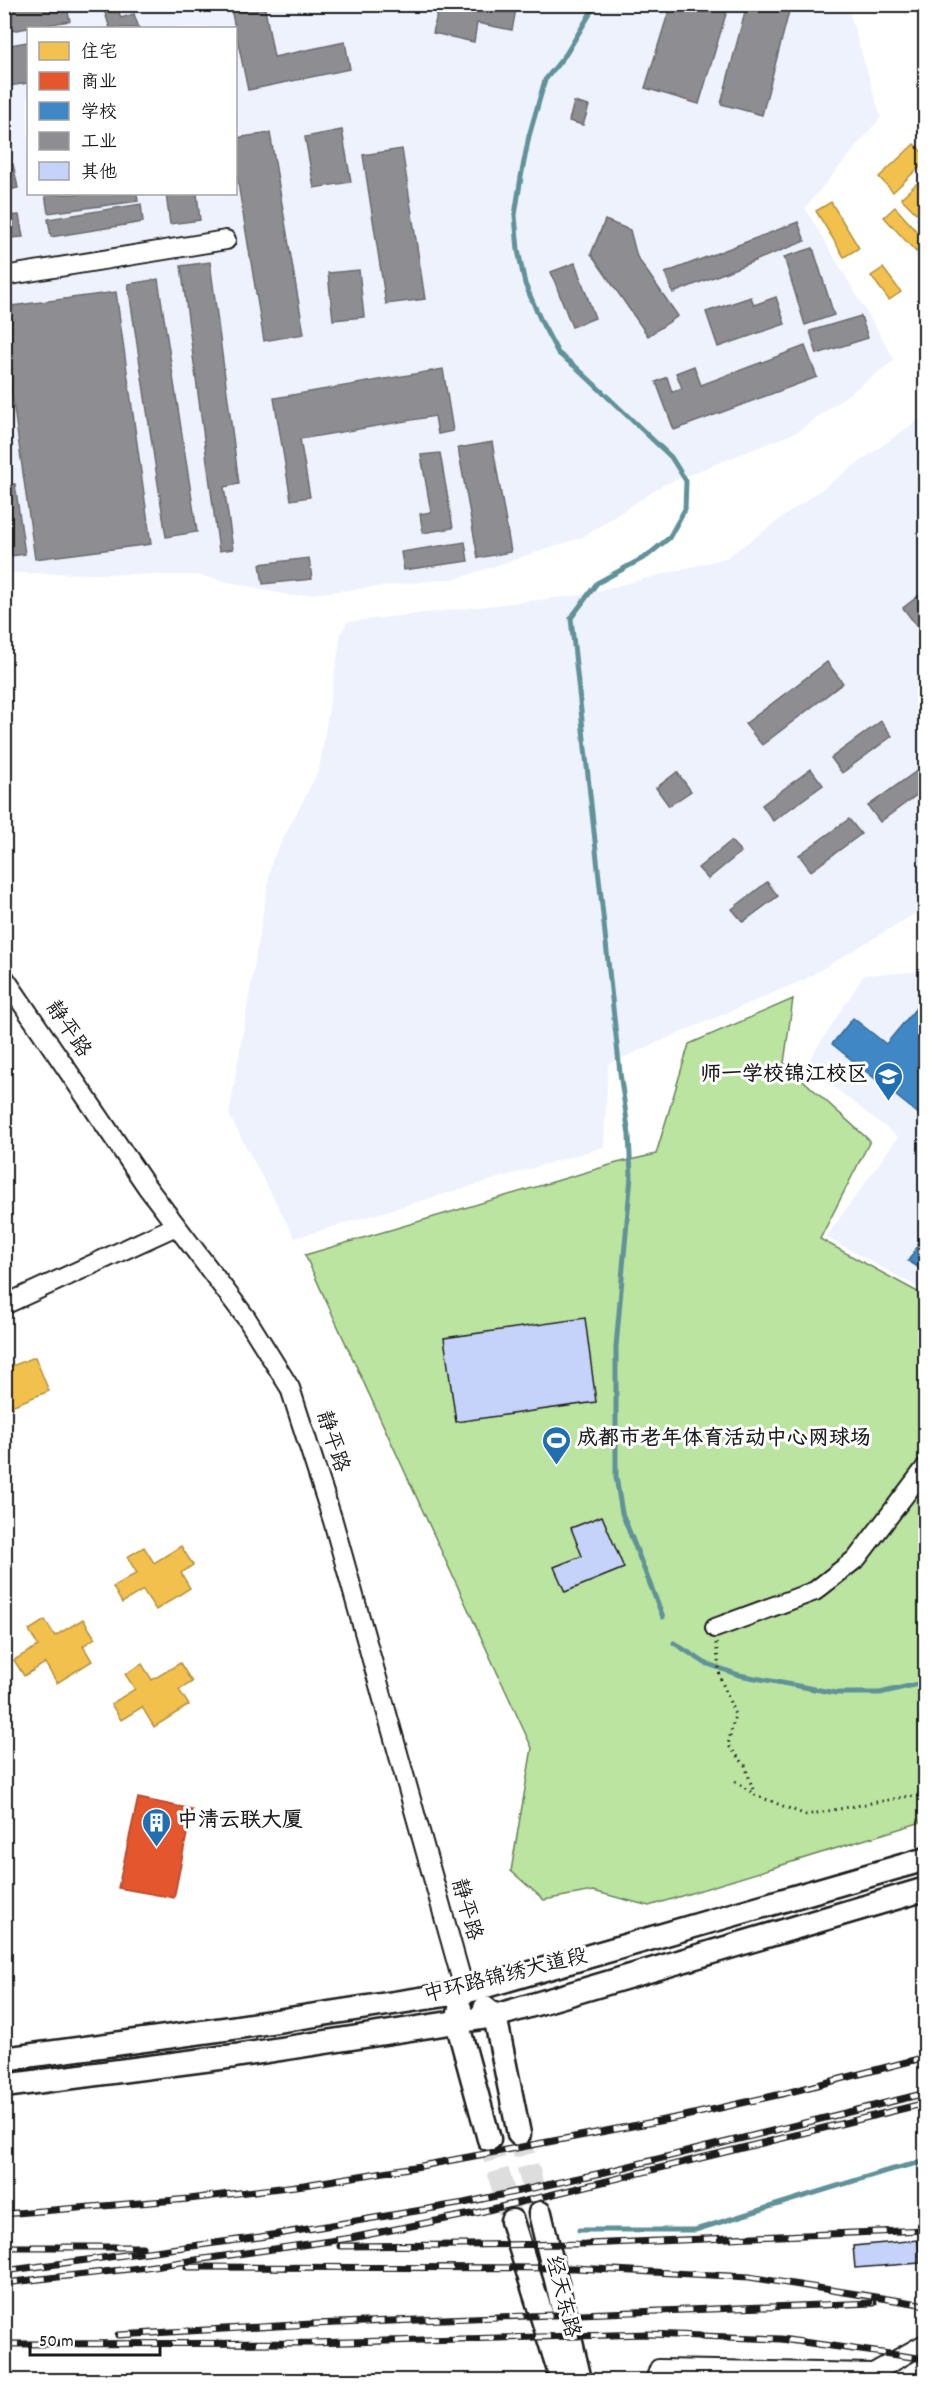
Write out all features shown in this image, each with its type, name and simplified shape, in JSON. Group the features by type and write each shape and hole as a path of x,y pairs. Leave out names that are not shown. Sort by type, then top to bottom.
{"main road":[{"name":"中环路锦绣大道段","path":"4,2059 232,2028 465,1992 926,1859"},
{"name":"中环路锦绣大道段","path":"4,2086 235,2056 495,2016 926,1889"},
{"path":"489,2139 457,2022 465,1992 495,2016 519,2134"},
{"name":"经天东路","path":"540,2213 580,2380"},
{"name":"经天东路","path":"512,2221 562,2380"}],"street":[{"path":"4,276 226,240"},
{"name":"静平路","path":"4,977 147,1187 247,1318 290,1388 333,1521 465,1992"},
{"path":"4,1305 176,1226"},
{"path":"715,1628 815,1591 857,1558 926,1467"},
{"path":"655,2380 659,2369 873,2373 926,2343"}],"path":[{"path":"718,1656 720,1677 735,1715 728,1745 745,1765 755,1795"},
{"path":"735,1781 755,1795 806,1815 926,1793"}],"shaded area":[{"path":"4,5 847,5 881,117 805,208 895,360 797,432 663,485 583,537 458,578 292,596 197,575 5,573"},
{"path":"925,415 925,908 805,979 608,1064 604,1147 295,1238 229,1115 272,860 319,770 341,634 347,622 581,595 726,558"},
{"name":"师一学校锦江校区","path":"925,971 925,1291 826,1237 898,1137 806,1065 864,975"}],"green space":[{"path":"793,999 784,1063 870,1141 820,1239 925,1296 925,1821 649,1906 593,1891 544,1900 511,1871 532,1748 305,1255 617,1163 656,1154 689,1044"}],"building: 住宅":[{"path":"914,144 926,156 926,161 893,192 879,177"},
{"path":"926,175 926,204 916,213 901,198"},
{"path":"831,202 859,248 844,257 816,211"},
{"path":"895,207 926,242 916,252 884,217"},
{"path":"883,268 901,292 889,300 871,276"},
{"path":"35,1357 49,1391 4,1409 4,1369"},
{"path":"181,1546 193,1565 181,1573 190,1588 156,1610 143,1590 122,1603 113,1587 137,1573 127,1557 144,1547 154,1563"},
{"path":"83,1619 95,1638 83,1646 92,1661 57,1683 45,1663 24,1676 14,1660 38,1646 29,1630 45,1620 55,1636"},
{"path":"180,1663 192,1682 179,1690 189,1705 154,1727 142,1707 121,1720 111,1704 135,1689 125,1674 142,1664 152,1680"}],"building: 商业":[{"name":"中清云联大厦","path":"138,1798 192,1809 174,1898 118,1888"},
{"path":"268,2374 269,2380 214,2380"}],"building: 学校":[{"path":"926,996 926,1120 832,1044 853,1018 886,1044"},
{"path":"926,1233 926,1272 908,1261"}],"building: 工业":[{"path":"4,4 66,4 70,21 4,32"},
{"path":"102,4 116,4 121,18 134,14 139,27 110,27"},
{"path":"129,4 150,4 129,8"},
{"path":"230,4 264,4 274,57 345,42 350,69 248,90 237,27 235,27"},
{"path":"439,4 517,4 512,30 477,23 474,42 433,33"},
{"path":"671,4 729,4 699,104 645,88"},
{"path":"747,4 791,4 762,115 721,104"},
{"path":"27,42 27,83 9,86 4,46"},
{"path":"574,102 589,106 583,125 569,121"},
{"path":"342,130 351,182 314,188 305,137"},
{"path":"270,133 304,334 264,341 237,177 237,138"},
{"path":"402,149 425,299 386,304 363,155"},
{"path":"13,164 18,188 4,191 4,165"},
{"path":"45,195 137,195 138,201 48,213"},
{"path":"166,195 197,195 200,220 170,224"},
{"path":"141,204 143,222 51,237 48,219"},
{"path":"19,215 23,237 9,238 6,216"},
{"path":"605,220 630,230 637,257 678,316 648,336 591,254"},
{"path":"798,222 805,241 673,293 665,273"},
{"path":"813,248 834,315 805,325 784,257"},
{"path":"210,262 239,484 224,487 233,549 219,551 181,266"},
{"path":"575,263 595,318 572,327 551,272"},
{"path":"359,270 364,317 333,320 328,273"},
{"path":"158,279 197,532 166,537 128,284"},
{"path":"116,292 151,544 35,559 4,337 4,307"},
{"path":"751,297 754,305 776,297 785,324 718,347 706,312"},
{"path":"861,316 868,338 817,354 810,331"},
{"path":"805,346 817,377 674,430 656,382 667,377 672,392 682,388 676,373 694,366 701,385"},
{"path":"443,369 453,431 438,434 435,416 300,439 310,497 291,500 274,398"},
{"path":"492,442 511,552 478,558 458,448"},
{"path":"440,453 453,528 423,533 420,514 431,512 421,455"},
{"path":"15,484 25,554 11,556 4,511 4,486"},
{"path":"465,542 468,561 404,570 401,552"},
{"path":"309,558 312,579 263,584 260,564"},
{"path":"926,590 926,624 919,629 903,608"},
{"path":"827,662 843,683 762,745 745,724"},
{"path":"926,686 926,701 918,691"},
{"path":"881,721 892,736 842,773 831,758"},
{"path":"811,769 823,785 773,821 762,805"},
{"path":"918,770 926,780 926,788 880,822 868,806"},
{"path":"677,772 691,791 669,806 656,788"},
{"path":"849,819 861,834 811,871 799,855"},
{"path":"731,841 741,852 708,879 698,868"},
{"path":"767,882 778,896 743,922 732,909"}],"building: 其他":[{"path":"585,1318 596,1402 456,1422 444,1338"},
{"path":"602,1516 624,1568 565,1592 554,1567 582,1556 571,1528"},
{"path":"918,2240 920,2263 855,2268 853,2246"}],"waterway":[{"path":"596,4 566,54 545,80 529,136 515,215 518,250 525,284 558,353 577,368 671,457 686,481 685,509 669,538 647,556 597,583 571,618 620,1073 629,1135 631,1176 616,1347 616,1477 622,1513 663,1617"},
{"path":"674,1643 705,1663 739,1675 836,1693 880,1693 926,1682"},
{"path":"579,2230 695,2230 886,2171 926,2161"}],"tunnel":[{"path":"519,2134 540,2213"},
{"path":"489,2139 512,2221"}],"railway":[{"path":"4,2214 189,2199 304,2185 421,2166 685,2116 926,2057"},
{"path":"4,2271 260,2237 464,2203 597,2174 926,2093"},
{"path":"4,2283 139,2268 351,2238 476,2213 926,2103"},
{"path":"340,2246 585,2244 926,2230"},
{"path":"4,2247 142,2247"},
{"path":"187,2267 575,2268 749,2277 926,2305"},
{"path":"118,2335 312,2324 874,2303"},
{"path":"4,2344 311,2343 648,2334 781,2339 926,2359"}],"place":[{"name":"师一学校锦江校区","path":"889,1102"},
{"name":"成都市老年体育活动中心网球场","path":"556,1466"},
{"name":"中清云联大厦","path":"156,1848"}]}
